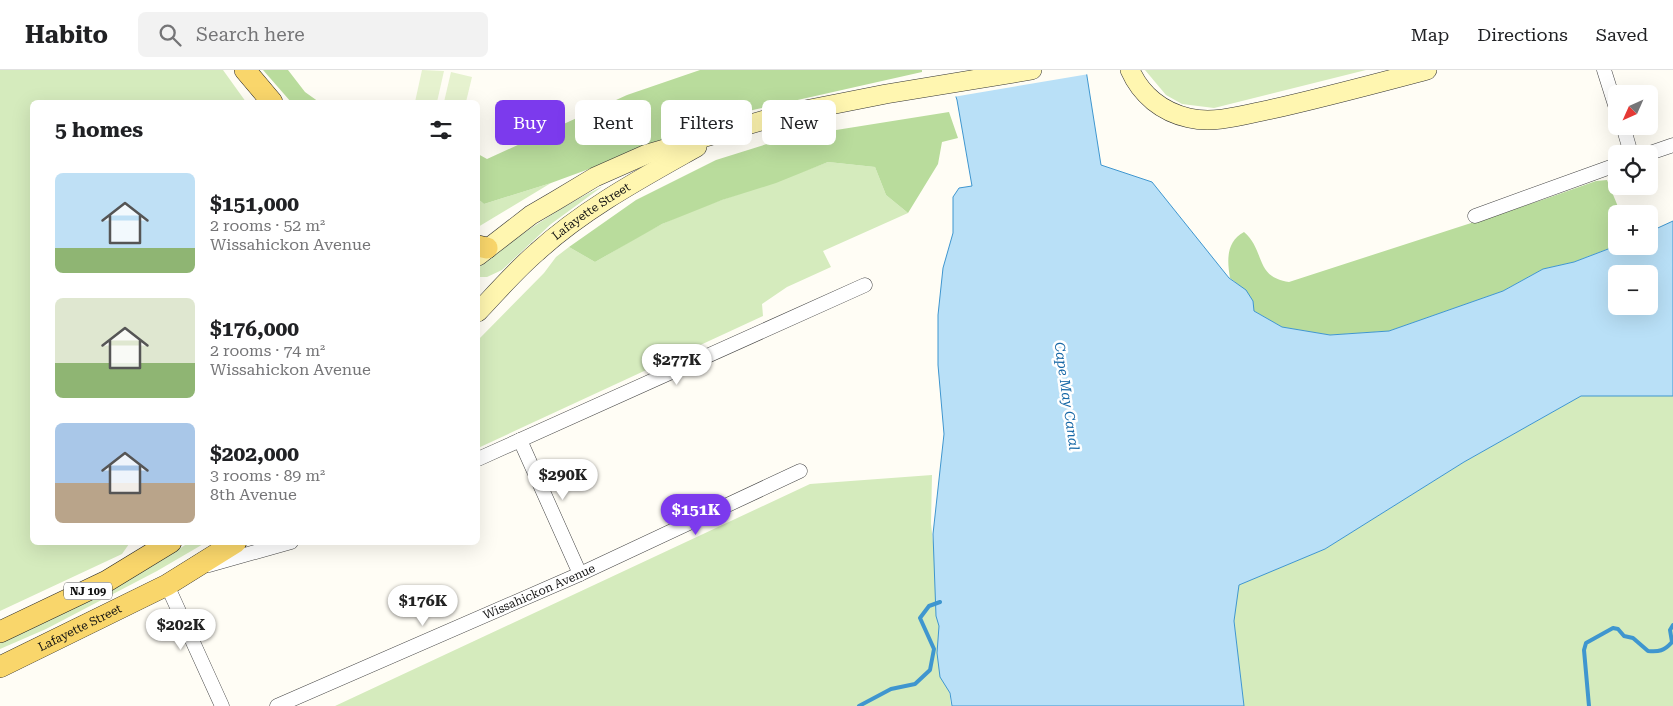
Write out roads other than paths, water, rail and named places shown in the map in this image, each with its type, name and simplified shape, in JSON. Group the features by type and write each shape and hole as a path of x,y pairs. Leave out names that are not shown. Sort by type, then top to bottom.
{"main road":[{"path":"245,70 270,100"},
{"name":"Lafayette Street","path":"752,123 785,114 886,94 1032,70"},
{"path":"1130,70 1136,84 1160,106 1190,119 1209,120 1228,118 1328,97 1427,70"},
{"name":"Lafayette Street","path":"481,250 531,215 595,177 647,154 678,145"},
{"name":"Lafayette Street","path":"480,310 537,252 566,228 618,192 699,145"},
{"name":"NJ 109","path":"0,632 107,581 166,545"},
{"name":"Lafayette Street","path":"0,667 167,585 199,567 232,545"}],"street":[{"path":"1604,70 1609,85"},
{"path":"1658,150 1673,145"},
{"path":"1474,216 1608,168"},
{"path":"480,458 865,285"},
{"path":"520,440 580,574"},
{"name":"Wissahickon Avenue","path":"277,706 580,574 800,471"},
{"path":"199,567 280,545"},
{"path":"167,585 222,706"}],"water":[{"name":"Cape May Canal","path":"947,70 1086,70 1101,165 1152,182 1229,278 1246,290 1253,301 1254,311 1282,327 1330,335 1389,331 1503,291 1543,269 1574,262 1608,249 1608,255 1658,255 1658,228 1673,221 1673,396 1581,396 1464,462 1325,549 1239,585 1234,621 1244,706 952,706 950,693 940,677 937,653 939,626 936,616 933,534 944,434 938,365 938,315 943,268 953,233 953,197 959,188 972,186 957,100"}],"waterway":[{"path":"859,706 891,689 915,684 930,670 934,649 920,618 929,606 940,602"},
{"path":"1589,706 1584,650 1586,643 1613,628 1618,629 1624,636 1633,638 1648,651 1658,651 1664,649 1672,642 1670,630 1673,625"}]}
